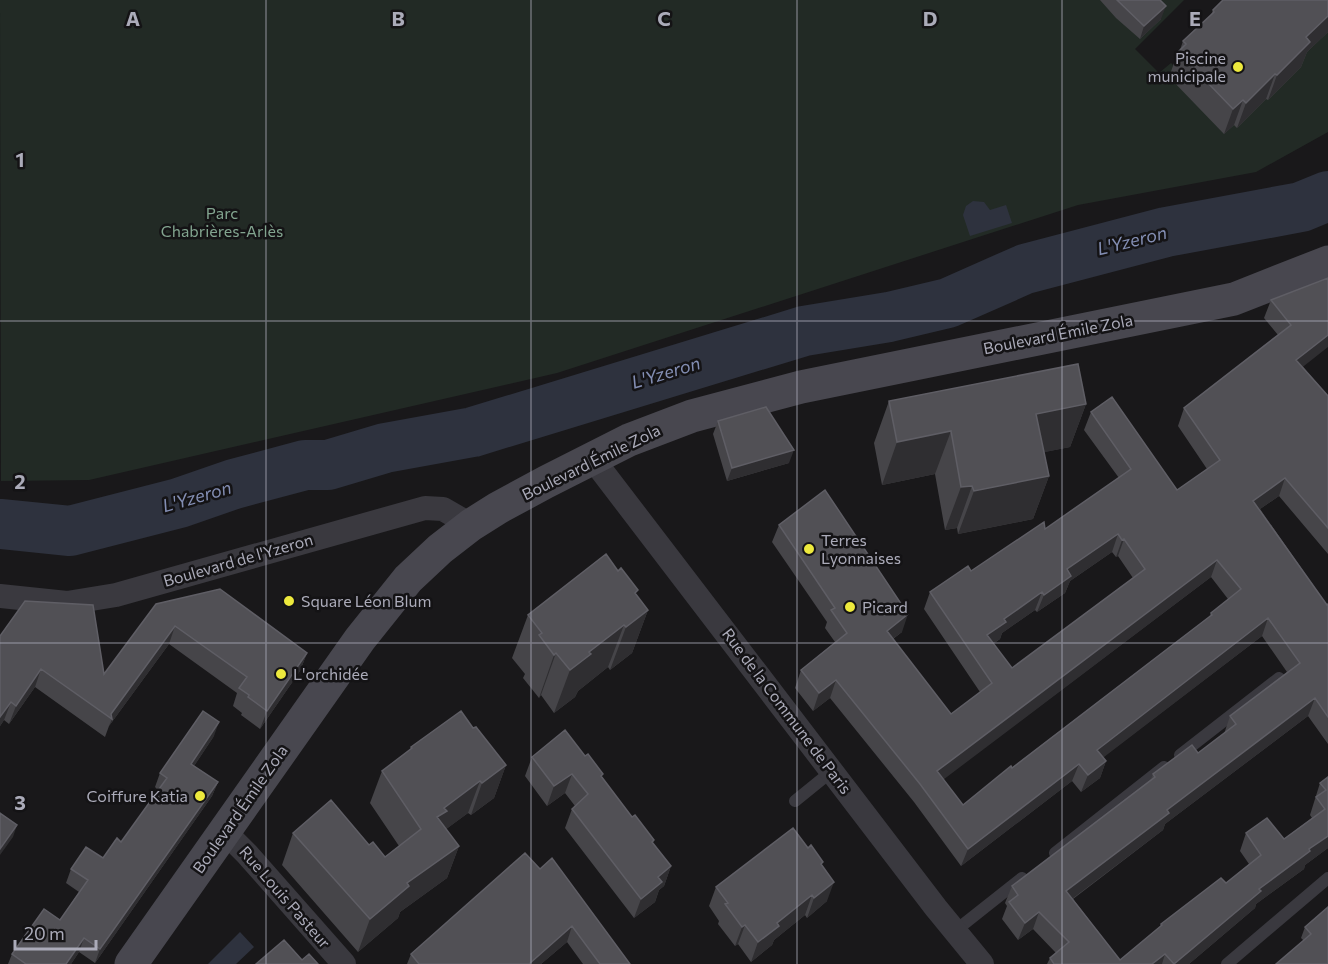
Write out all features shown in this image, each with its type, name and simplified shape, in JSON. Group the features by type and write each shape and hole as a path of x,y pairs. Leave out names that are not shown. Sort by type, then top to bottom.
{"main road":[{"name":"Boulevard Émile Zola","path":"130,964 374,621 408,579 440,549 471,525 592,458 670,423 751,399 813,384 1234,299 1328,262"}],"street":[{"name":"Rue de la Commune de Paris","path":"592,458 982,964"},
{"name":"Boulevard de l'Yzeron","path":"0,596 67,603 116,595 425,508 443,508 471,525"},
{"name":"Rue Louis Pasteur","path":"224,831 344,964"}],"lane":[{"path":"1048,858 1279,678"},
{"path":"795,801 832,771"},
{"path":"955,931 1030,872"},
{"path":"1227,964 1328,878"}],"green space":[{"name":"Parc Chabrières-Arlès","path":"0,0 1184,0 1135,49 1159,73 1171,63 1174,66 1328,0 1328,132 1256,172 1078,205 557,373 89,480 1,481"}],"water":[{"path":"973,201 984,202 990,210 1006,205 1012,223 970,236 963,215 966,206"},
{"path":"240,932 254,947 236,964 208,964"}],"building":[{"path":"1117,0 1160,0 1166,6 1144,26"},
{"name":"Piscine municipale","path":"1223,0 1328,0 1328,16 1306,37 1310,42 1246,103 1243,100 1233,109 1178,52 1186,44 1183,41 1214,12 1213,10"},
{"path":"1328,278 1328,335 1296,360 1328,396 1328,528 1285,478 1253,501 1328,604 1328,717 1315,698 1167,810 1169,813 1066,891 1120,960 1161,924 1221,878 1226,883 1261,855 1246,833 1267,818 1284,839 1325,809 1316,797 1326,790 1320,783 1328,777 1328,836 1259,889 1261,891 1174,964 1165,954 1152,964 1054,964 1050,958 1069,942 1039,912 1025,923 1009,902 1018,895 1012,886 1155,777 1153,774 1192,745 1198,753 1236,724 1230,716 1300,663 1268,618 1097,750 1106,761 1088,775 1079,764 968,849 920,784 836,680 819,693 801,670 847,633 831,610 835,608 779,525 825,490 908,614 887,631 951,714 992,683 930,592 968,566 971,571 1044,522 1045,529 1131,469 1091,412 1112,397 1177,490 1220,460 1184,408 1291,325 1271,300","holes":["1118,534 1145,569 1012,668 987,635 1006,622 1004,619 1042,592 1044,595 1071,576 1067,569","1217,560 1241,589 1211,613 1212,615 1012,768 1011,766 963,805 937,771"]},
{"path":"1078,364 1086,404 1036,414 1049,476 974,491 972,486 961,487 951,431 897,442 889,401"},
{"path":"766,407 794,450 732,468 718,421"},
{"path":"606,554 618,571 621,568 638,590 635,593 648,610 626,627 624,625 570,670 556,653 554,655 539,635 542,633 528,615"},
{"path":"220,589 307,653 267,711 239,688 247,677 175,626 111,714 112,719 41,669 16,706 11,702 0,717 0,636 25,601 93,605 104,674 156,604"},
{"path":"203,711 219,722 191,764 218,782 100,949 84,938 66,964 26,964 12,954 44,909 60,920 88,880 71,869 86,847 103,858 117,838 121,842 167,778 160,773"},
{"path":"461,711 506,765 444,808 447,811 437,817 459,846 407,883 409,886 370,919 293,833 331,800 369,845 373,842 385,857 421,829 382,771"},
{"path":"565,730 585,756 588,754 603,774 601,776 632,817 635,815 671,866 658,877 662,882 641,899 572,809 588,794 572,774 554,786 532,757"},
{"path":"0,813 17,825 0,849"},
{"path":"793,828 808,848 811,845 834,882 814,898 812,895 777,923 779,926 758,942 745,925 742,927 716,887"},
{"path":"525,853 540,869 552,858 630,964 600,964 572,926 529,964 419,964 411,954"},
{"path":"1328,907 1328,964 1276,964 1311,934 1305,927"},
{"path":"284,940 302,960 309,954 318,964 256,964"}],"waterway":[{"name":"L'Yzeron","path":"0,524 70,531 179,503 234,484 305,465 328,465 385,448 473,432 804,331 889,317 948,303 1025,269 1166,232 1301,207 1328,196"}],"place":[{"name":"Piscine municipale","path":"1238,67"},
{"name":"Terres Lyonnaises","path":"809,549"},
{"name":"Square Léon Blum","path":"289,601"},
{"name":"Picard","path":"850,607"},
{"name":"L'orchidée","path":"281,674"},
{"name":"Coiffure Katia","path":"200,796"}]}
